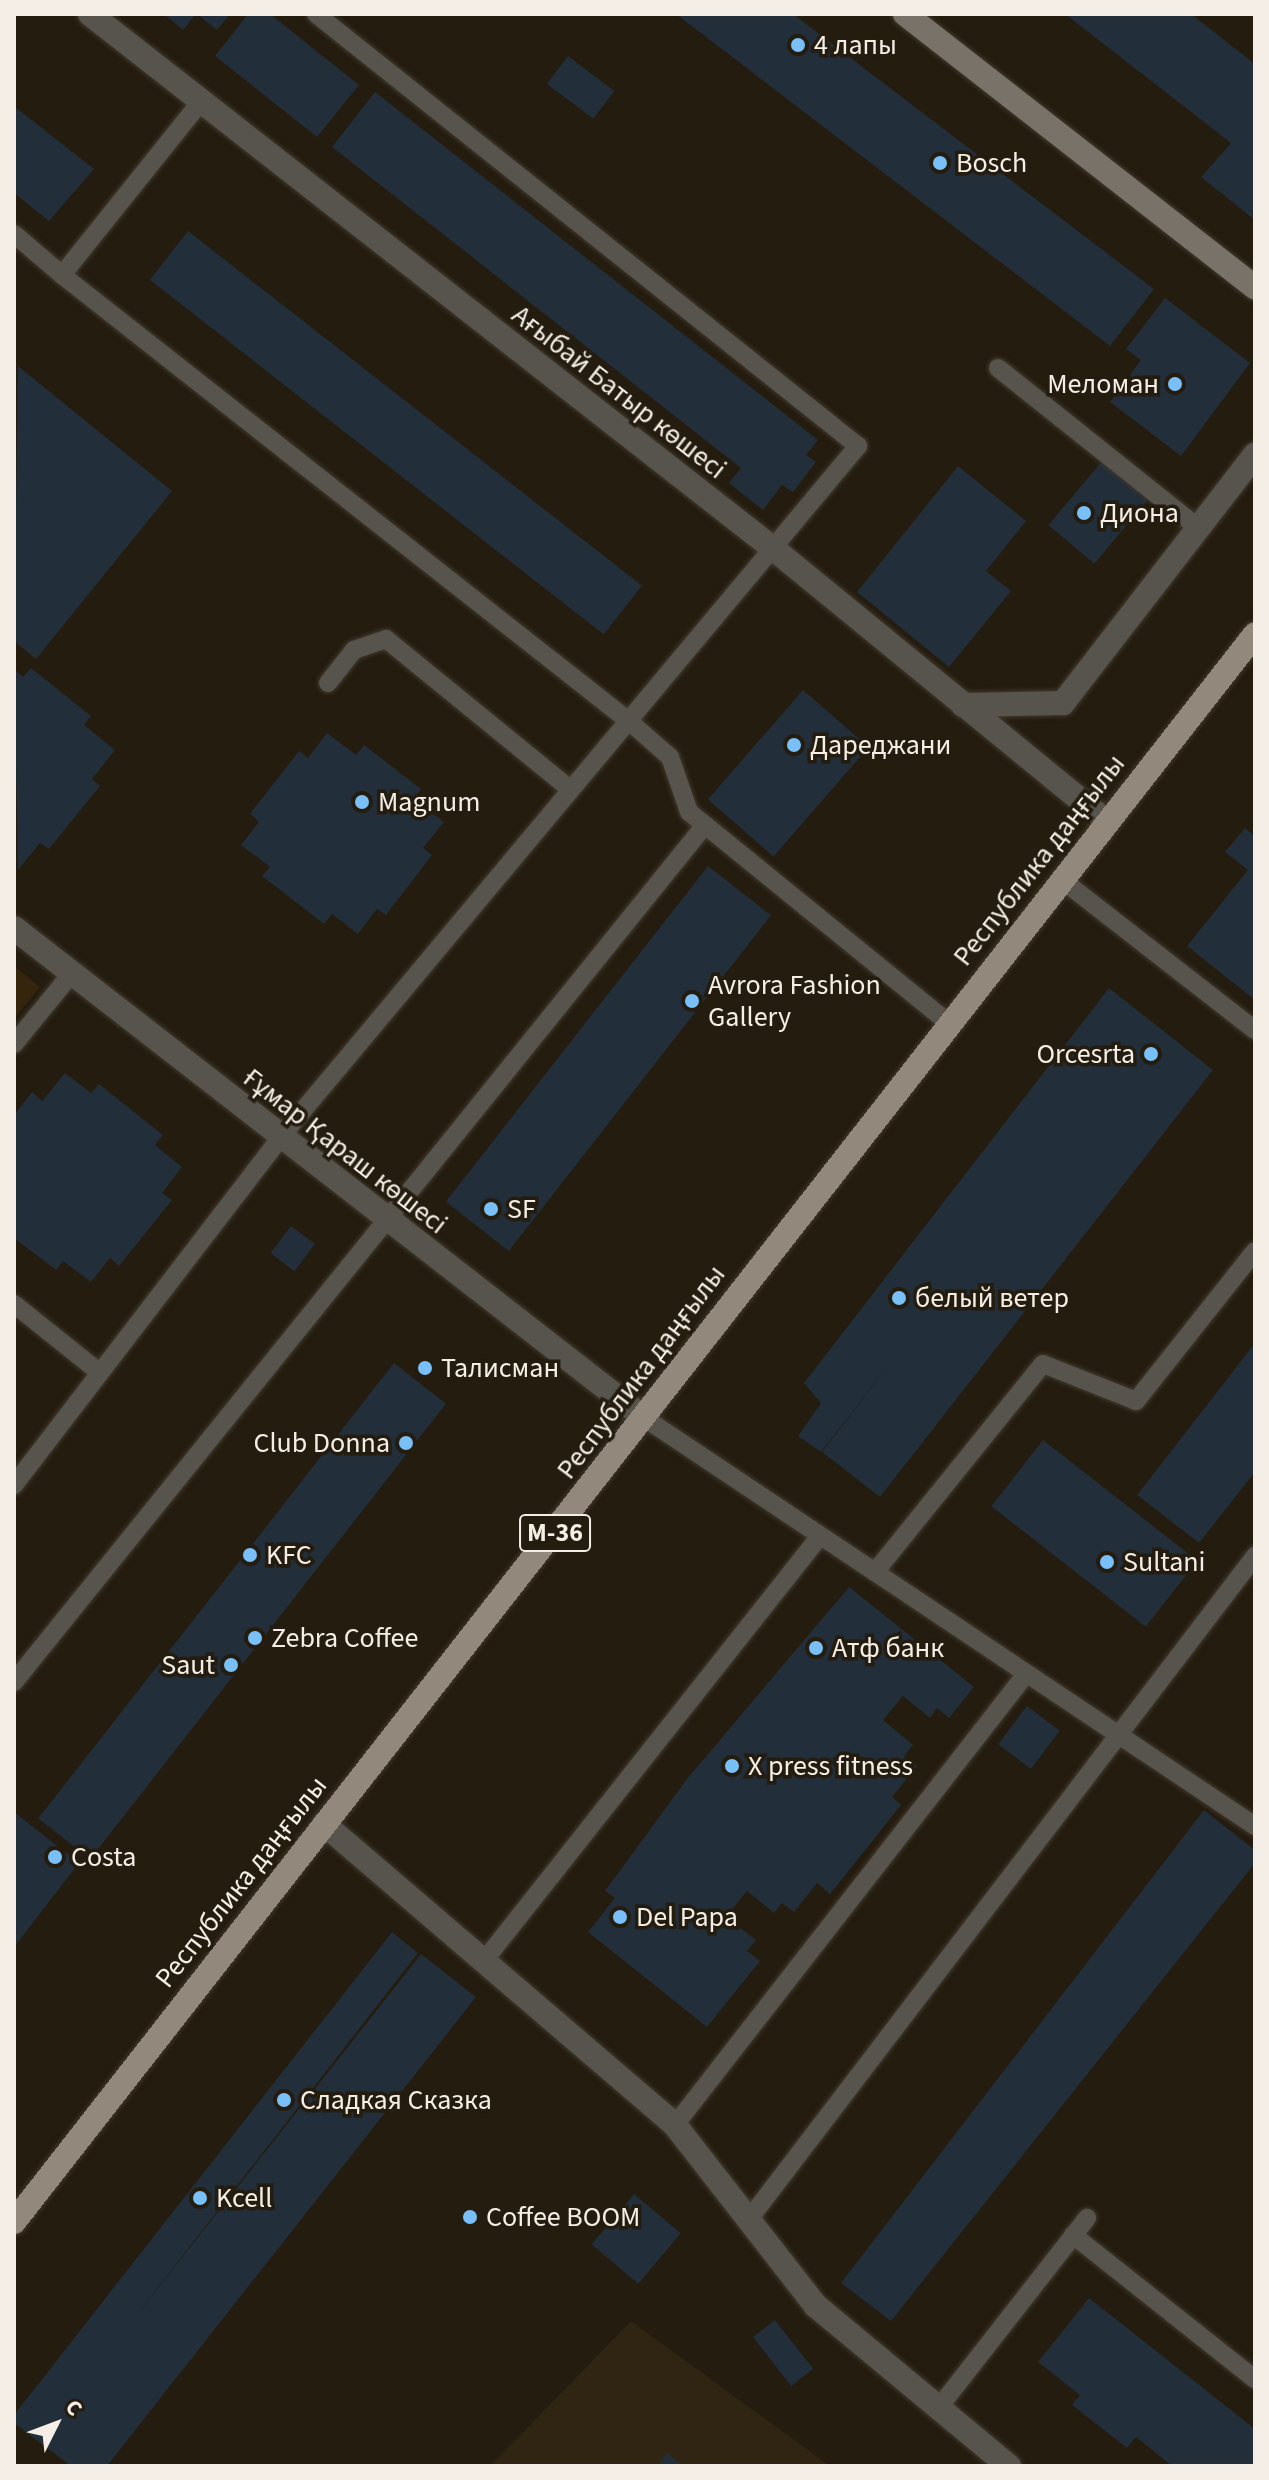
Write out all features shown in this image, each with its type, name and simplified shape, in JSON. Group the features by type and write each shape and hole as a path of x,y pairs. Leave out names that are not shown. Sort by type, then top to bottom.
{"main road":[{"name":"Республика даңғылы","path":"14,2222 1255,634"}],"street":[{"name":"Ағыбай Батыр көшесі","path":"90,14 199,104 775,550 963,705 1100,832"},
{"path":"905,14 1255,287"},
{"path":"963,705 1063,703 1255,455"},
{"name":"Ғұмар Қараш көшесі","path":"14,928 385,1221 643,1417"},
{"path":"324,1824 487,1957 675,2125 816,2306 937,2410 1009,2466"}],"lane":[{"path":"14,1485 280,1138 569,788 630,722 775,550 858,446 316,14"},
{"path":"62,275 199,104"},
{"path":"14,234 630,722 670,757 689,812 949,1023"},
{"path":"998,368 1200,529"},
{"path":"328,683 354,650 386,639 569,788"},
{"path":"14,1682 705,825"},
{"path":"1062,880 1255,1030"},
{"path":"14,1044 72,973"},
{"path":"875,1572 1043,1364 1136,1401 1255,1251"},
{"path":"14,1304 100,1373"},
{"path":"643,1417 1255,1826"},
{"path":"487,1957 820,1536"},
{"path":"750,2218 1116,1734 1255,1556"},
{"path":"675,2125 1026,1674"},
{"path":"937,2410 1087,2218"},
{"path":"1073,2235 1255,2379"}],"shaded area":[{"path":"14,966 40,987 14,1019"},
{"path":"631,2321 830,2466 490,2466"}],"building":[{"path":"164,14 196,14 183,30"},
{"path":"197,14 230,14 217,30"},
{"path":"248,14 270,14 359,85 317,137 215,56"},
{"path":"676,14 793,14 1154,289 1110,346"},
{"path":"1065,14 1191,14 1255,64 1255,220 1201,177 1231,143"},
{"path":"568,56 614,91 593,119 547,84"},
{"path":"375,92 818,440 806,455 816,462 793,492 782,485 763,510 729,483 741,468 332,147"},
{"path":"14,106 94,169 49,221 14,193"},
{"path":"188,231 642,586 604,634 150,280"},
{"path":"1165,298 1250,363 1181,456 1110,402 1141,360 1126,349"},
{"path":"18,366 172,491 36,659 14,641"},
{"path":"1103,460 1149,499 1094,564 1048,525"},
{"path":"958,466 1026,521 986,571 1011,591 949,667 857,592"},
{"path":"31,668 91,716 84,725 115,750 92,779 100,786 49,849 40,843 18,870 14,669 23,677"},
{"path":"803,690 869,747 774,857 708,799"},
{"path":"327,733 356,755 364,745 421,789 413,799 444,822 423,848 432,855 386,915 377,909 358,934 332,914 324,924 262,876 270,867 241,845 259,822 250,814 299,751 308,758"},
{"path":"1245,828 1255,836 1255,1000 1187,946 1248,870 1225,852"},
{"path":"708,866 771,915 509,1251 446,1202"},
{"path":"1109,988 1213,1070 880,1497 822,1452 889,1365 821,1452 798,1436 821,1403 804,1383"},
{"path":"65,1073 91,1093 99,1084 163,1135 155,1145 182,1167 162,1193 172,1200 119,1266 110,1258 91,1282 63,1261 56,1270 14,1238 14,1115 32,1092 42,1101"},
{"path":"291,1226 315,1244 294,1271 271,1253"},
{"path":"1255,1343 1255,1472 1199,1543 1137,1495"},
{"path":"394,1363 446,1404 90,1859 38,1818"},
{"path":"1043,1440 1197,1561 1146,1627 991,1506"},
{"path":"849,1587 974,1687 949,1718 937,1708 930,1718 903,1696 883,1720 913,1745 904,1756 917,1766 892,1797 901,1805 830,1894 817,1883 794,1912 782,1903 774,1913 747,1891 726,1917 756,1940 747,1951 760,1961 707,2027 588,1932 615,1898 605,1891 687,1779"},
{"path":"1027,1706 1060,1731 1031,1769 998,1744"},
{"path":"1204,1810 1255,1850 1255,1863 891,2321 841,2283"},
{"path":"14,1812 79,1863 14,1947"},
{"path":"392,1932 418,1953 128,2326 421,1954 476,1997 107,2466 71,2466 14,2423 14,2415"},
{"path":"634,2194 681,2233 638,2284 592,2245"},
{"path":"1089,2298 1255,2429 1255,2466 1172,2466 1136,2437 1127,2448 1072,2405 1080,2395 1038,2362"},
{"path":"775,2320 813,2369 791,2386 753,2337"},
{"path":"667,2453 683,2466 657,2466"}],"place":[{"name":"4 лапы","path":"798,45"},
{"name":"Bosch","path":"940,163"},
{"name":"Меломан","path":"1175,384"},
{"name":"Диона","path":"1084,513"},
{"name":"Дареджани","path":"794,745"},
{"name":"Magnum","path":"362,802"},
{"name":"Avrora Fashion Gallery","path":"692,1001"},
{"name":"Orcesrta","path":"1151,1054"},
{"name":"SF","path":"491,1209"},
{"name":"белый ветер","path":"899,1298"},
{"name":"Талисман","path":"425,1368"},
{"name":"Club Donna","path":"406,1443"},
{"name":"KFC","path":"250,1555"},
{"name":"Sultani","path":"1107,1562"},
{"name":"Zebra Coffee","path":"255,1638"},
{"name":"Атф банк","path":"816,1648"},
{"name":"Saut","path":"231,1665"},
{"name":"X press fitness","path":"732,1766"},
{"name":"Costa","path":"55,1857"},
{"name":"Del Papa","path":"620,1917"},
{"name":"Сладкая Сказка","path":"284,2100"},
{"name":"Kcell","path":"200,2198"},
{"name":"Coffee BOOM","path":"470,2217"}]}
